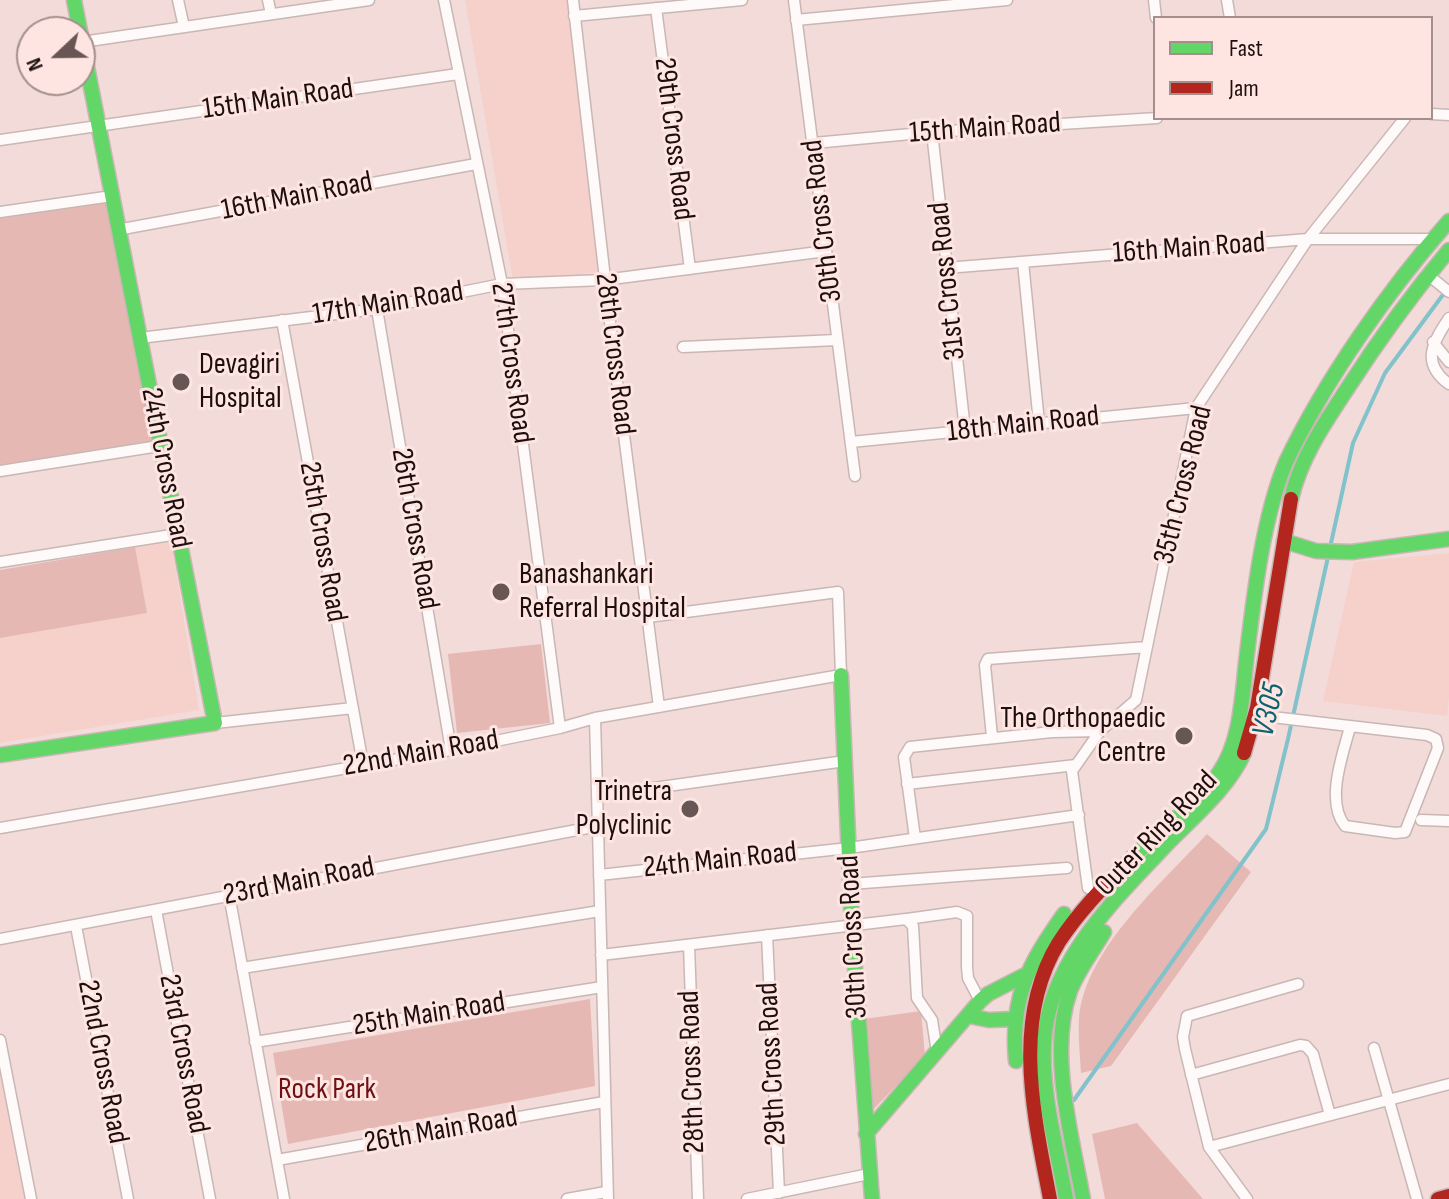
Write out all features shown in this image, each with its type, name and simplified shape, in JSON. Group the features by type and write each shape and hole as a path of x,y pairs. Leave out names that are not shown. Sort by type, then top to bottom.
{"main road":[{"name":"24th Cross Road","path":"92,96 215,723"},
{"name":"Outer Ring Road","path":"1066,1199 1045,1079 1044,1040 1064,970 1096,924 1224,765 1238,720 1248,642 1279,481 1293,446 1353,345 1432,239 1449,221"},
{"name":"Outer Ring Road","path":"1050,1199 1030,1079 1028,1041 1035,1002 1049,960 1081,913 1174,825 1217,795 1237,769 1255,715 1294,484 1325,421 1427,274 1444,266 1449,250"},
{"path":"1284,541 1316,551 1352,552 1449,539"},
{"name":"30th Cross Road","path":"841,675 852,927 872,1199"},
{"path":"0,755 215,723"},
{"path":"1039,1199 1017,1083 1014,1019 1025,975 1039,949 1088,888 1148,831 1174,825 1168,859 1104,933 1070,992 1063,1026 1065,1091 1083,1199"},
{"path":"866,1134 980,1001 1025,975"},
{"path":"969,1016 989,1020 1014,1019"},
{"path":"1438,1199 1449,1196"}],"street":[{"path":"178,0 184,27"},
{"path":"268,0 271,14"},
{"path":"96,40 365,0"},
{"name":"27th Cross Road","path":"444,0 502,284 560,728"},
{"name":"28th Cross Road","path":"573,0 604,280 659,707"},
{"path":"574,16 742,0"},
{"name":"30th Cross Road","path":"794,0 855,476"},
{"path":"796,20 911,4 1007,0"},
{"name":"29th Cross Road","path":"656,8 690,269"},
{"name":"15th Main Road","path":"0,140 458,74"},
{"name":"15th Main Road","path":"814,143 1153,118"},
{"name":"35th Cross Road","path":"1076,765 1100,731 1136,700 1196,408 1308,239 1403,120"},
{"name":"31st Cross Road","path":"932,132 965,430"},
{"name":"16th Main Road","path":"117,230 476,164"},
{"path":"0,212 112,196"},
{"name":"16th Main Road","path":"946,268 1308,239 1432,239"},
{"name":"17th Main Road","path":"140,338 377,309 502,284 604,280 826,251"},
{"path":"1023,262 1039,423"},
{"path":"1427,274 1449,292"},
{"name":"26th Cross Road","path":"377,309 451,750"},
{"path":"1449,318 1433,342 1431,355 1439,376 1449,384"},
{"name":"25th Cross Road","path":"282,320 363,764"},
{"path":"683,347 837,340"},
{"path":"1433,342 1449,362"},
{"name":"18th Main Road","path":"851,442 1196,408"},
{"path":"0,471 159,446"},
{"path":"0,562 178,534"},
{"path":"648,617 838,592 841,675"},
{"path":"992,737 985,665 988,659 1147,647"},
{"name":"22nd Main Road","path":"0,828 451,750 595,718 841,675"},
{"path":"215,723 353,708"},
{"path":"1255,715 1427,735 1436,739 1438,748 1405,832 1345,826 1339,819 1336,804 1338,780 1350,727"},
{"path":"567,1199 607,1195 595,718"},
{"path":"915,838 904,757 910,747 992,737 1100,731"},
{"path":"597,796 845,761"},
{"path":"907,784 1076,765"},
{"path":"1076,765 1072,771 1088,888"},
{"name":"24th Main Road","path":"599,875 849,848 1079,815"},
{"path":"1421,820 1449,821"},
{"name":"23rd Main Road","path":"0,939 598,826"},
{"path":"850,884 1067,868"},
{"path":"229,894 284,1199"},
{"name":"23rd Cross Road","path":"156,910 210,1199"},
{"path":"242,968 600,911"},
{"path":"601,955 957,912 967,916 968,978 980,1001"},
{"path":"906,919 913,926 917,998 932,1020 937,1052"},
{"name":"22nd Cross Road","path":"76,926 128,1199"},
{"name":"29th Cross Road","path":"767,935 779,1193"},
{"name":"28th Cross Road","path":"689,945 698,1199"},
{"path":"1247,1199 1209,1147 1183,1037 1187,1016 1298,984"},
{"name":"25th Main Road","path":"255,1042 602,987"},
{"path":"0,1040 31,1199"},
{"path":"1191,1075 1300,1045 1313,1054 1330,1115"},
{"path":"1374,1048 1417,1199"},
{"path":"1209,1147 1449,1084"},
{"name":"26th Main Road","path":"277,1160 604,1102"},
{"path":"747,1199 869,1174"}],"shaded area":[{"path":"465,0 567,0 599,272 513,281"},
{"path":"171,542 199,710 0,743 0,638 146,613 135,547"},
{"path":"1449,553 1447,716 1323,701 1354,562"},
{"path":"0,1060 26,1199 0,1199"}],"green space":[{"path":"109,199 152,443 0,470 0,218"},
{"path":"135,547 147,613 0,638 0,570"},
{"path":"541,644 550,723 457,733 448,654"},
{"path":"1207,834 1251,872 1111,1066 1081,1073 1079,1018 1084,992 1095,967 1129,918"},
{"name":"Rock Park","path":"590,999 595,1086 288,1144 273,1053"},
{"path":"921,1011 925,1056 868,1115 864,1019"},
{"path":"1137,1123 1203,1199 1105,1199 1092,1134"}],"waterway":[{"name":"V305","path":"1074,1100 1266,829 1353,443 1385,373 1445,292"}],"traffic: fast":[{"path":"0,755 215,723 74,0"},
{"path":"1127,863 1200,796 1227,760 1240,716 1260,556 1271,507 1286,462 1319,399 1360,336 1449,221"},
{"path":"1291,499 1307,455 1330,415 1396,318 1449,250"},
{"path":"1284,541 1316,551 1352,552 1449,539"},
{"path":"841,675 852,927 872,1199"},
{"path":"1066,1199 1047,1101 1044,1062 1049,1013 1058,985 1087,934 1126,888 1219,791 1244,753"},
{"path":"1016,1061 1016,1019 1024,983 1040,950 1064,914"},
{"path":"1083,1199 1064,1095 1061,1041 1070,991 1104,932"},
{"path":"866,1134 980,1001 1025,975"},
{"path":"969,1016 989,1020 1014,1019"}],"traffic: jam":[{"path":"1244,753 1257,708 1291,499"},
{"path":"1050,1199 1030,1068 1035,1003 1044,972 1059,942 1091,901 1127,863"},
{"path":"1438,1199 1449,1196"}],"place":[{"name":"Devagiri Hospital","path":"181,382"},
{"name":"Banashankari Referral Hospital","path":"501,592"},
{"name":"The Orthopaedic Centre","path":"1184,736"},
{"name":"Trinetra Polyclinic","path":"690,809"}]}
